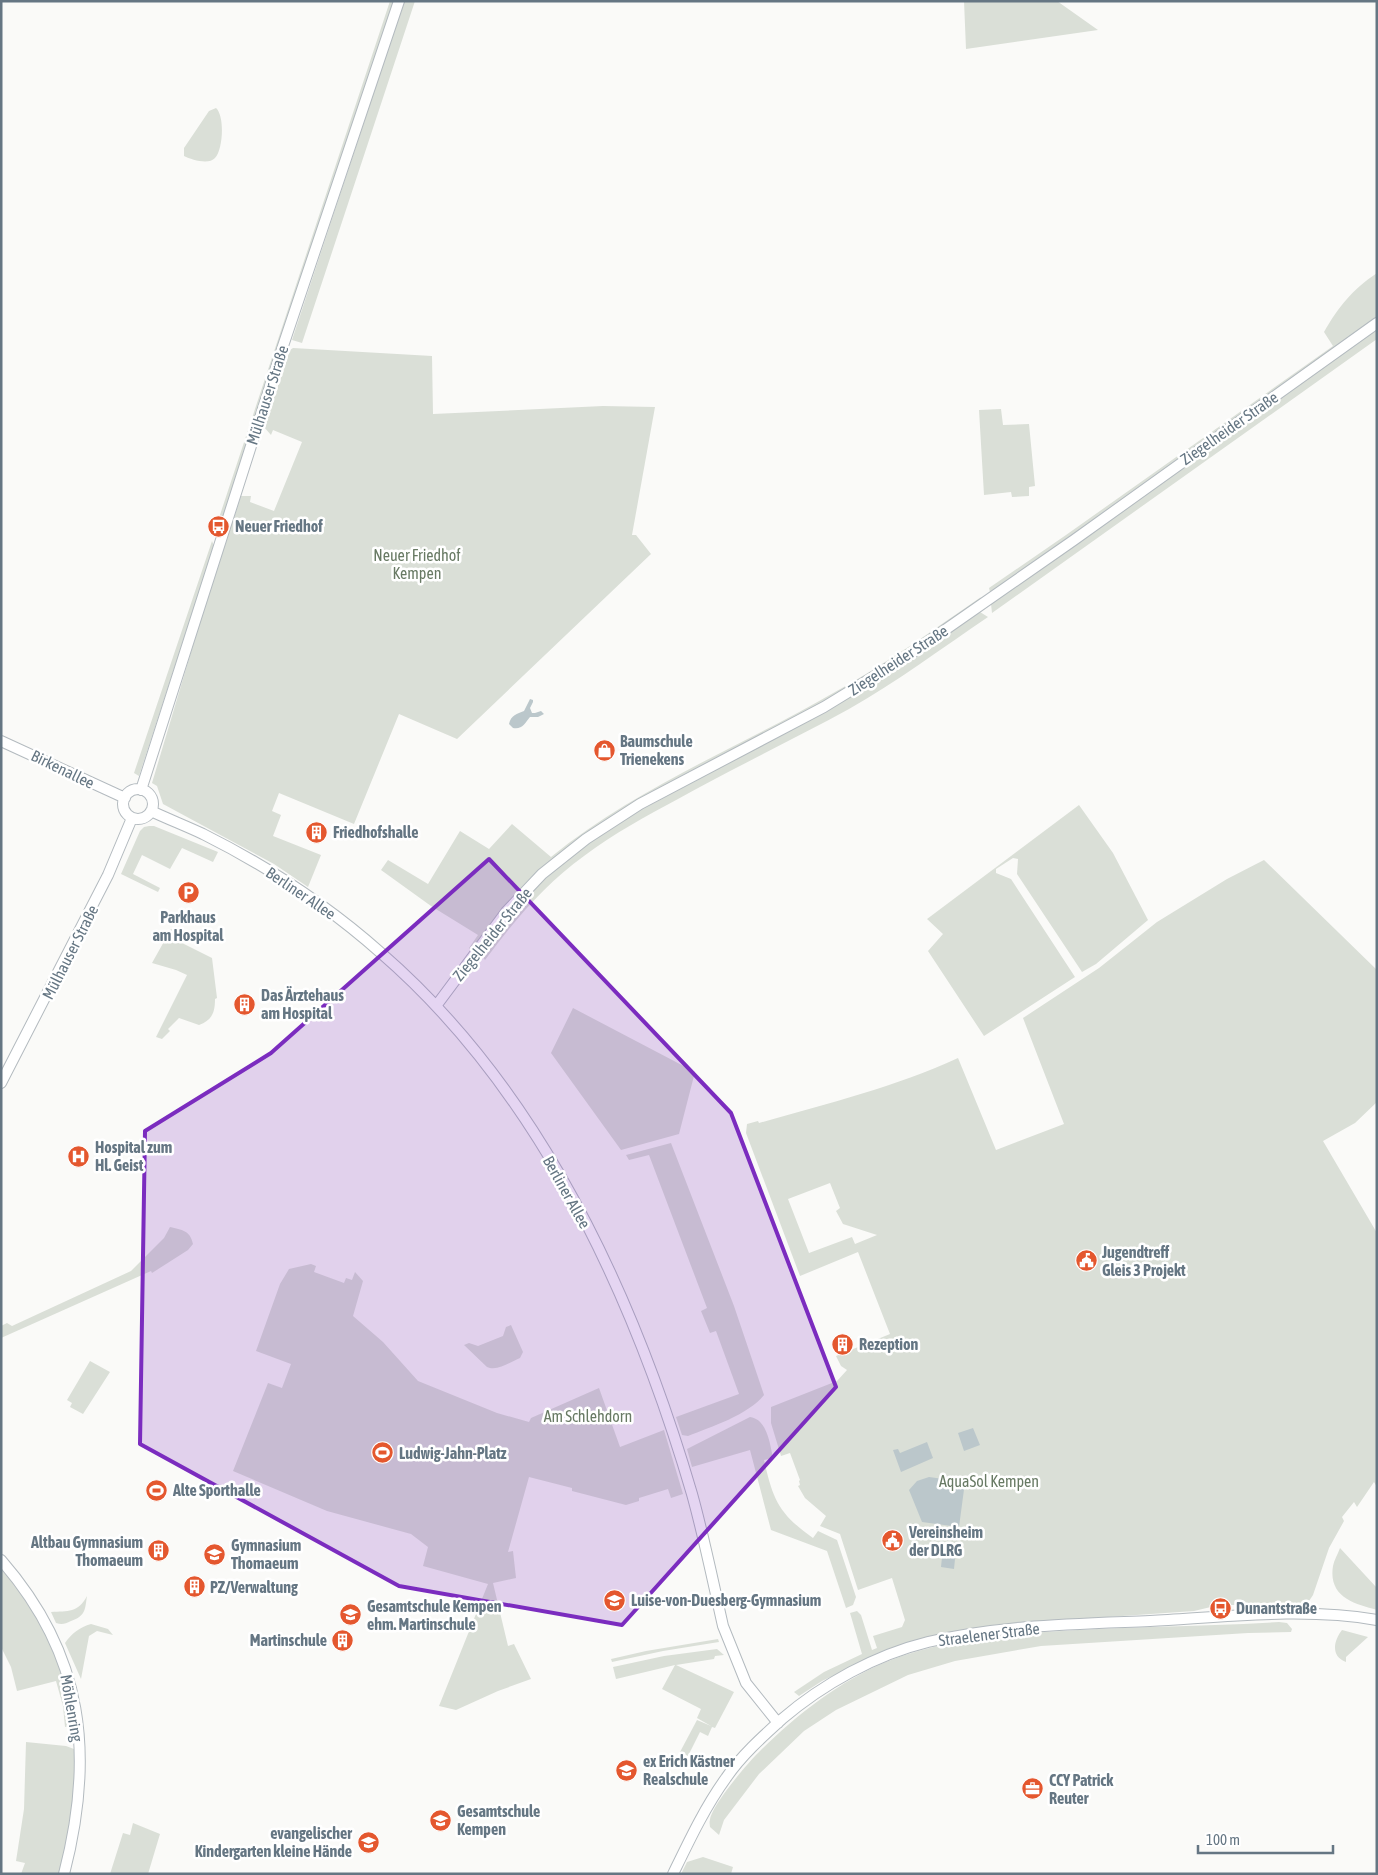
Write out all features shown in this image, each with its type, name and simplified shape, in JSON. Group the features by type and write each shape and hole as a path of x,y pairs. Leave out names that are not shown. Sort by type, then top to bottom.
{"street":[{"name":"Mülhauser Straße","path":"142,790 236,489 399,1"},
{"name":"Ziegelheider Straße","path":"436,1006 506,912 542,874 586,839 640,804 824,706 909,655 1377,323"},
{"name":"Birkenallee","path":"1,741 125,798"},
{"path":"142,790 151,798 151,810 141,819 132,818 128,816 123,807 125,798 132,791 142,790"},
{"name":"Berliner Allee","path":"151,810 228,847 263,867 311,899 379,951 436,1006 493,1073 525,1120 573,1201 630,1315 677,1446 692,1496 723,1626 746,1683 778,1723"},
{"name":"Mülhauser Straße","path":"1,1082 108,875 132,818"},
{"name":"Möhlenring","path":"1,1560 29,1594 45,1620 62,1656 74,1697 79,1737 79,1787 74,1831 64,1874"},
{"name":"Straelener Straße","path":"674,1874 696,1829 727,1776 761,1738 799,1705 836,1681 872,1662 926,1642 970,1634 1078,1624 1287,1615 1360,1617 1377,1620"}],"highlighted area":[{"path":"489,859 731,1113 836,1387 622,1625 399,1586 140,1444 145,1131 271,1053"}],"green space":[{"path":"390,1 394,1 221,525 215,530"},
{"path":"404,1 415,1 302,343 292,340"},
{"path":"964,1 1057,1 1098,30 966,49"},
{"path":"216,108 222,125 218,154 209,161 196,160 184,156 184,148 209,111"},
{"path":"1377,273 1377,318 990,592 989,588 1333,346 1324,332 1353,292"},
{"path":"1377,329 1377,339 992,613 991,604"},
{"name":"Neuer Friedhof Kempen","path":"293,348 432,356 433,414 603,406 655,407 632,535 636,535 651,554 457,739 399,714 354,824 279,793 272,811 281,815 273,836 321,855 308,887 274,864 163,804 157,786 152,783 200,622 241,496 251,496 250,502 274,511 302,442 273,430 271,435 264,427 290,350"},
{"path":"1001,409 1003,425 1029,424 1035,486 1029,487 1029,496 1012,497 1011,492 984,495 979,410"},
{"path":"212,541 214,546 139,776 134,773"},
{"path":"981,597 976,604 907,651 838,694 674,780 612,817 501,911 471,950 469,948 478,935 431,906 381,870 388,860 428,884 460,831 489,849 512,824 551,857 618,809 873,670"},
{"path":"980,612 988,617 867,699 654,812 595,848 543,891 507,931 485,960 482,956 482,951 499,927 539,884 580,849 634,812"},
{"path":"1079,805 1113,853 1148,920 1096,964 1082,972 1017,874 1018,859 1013,858 996,869 996,873 1011,879 1075,977 984,1036 928,951 943,934 927,919"},
{"path":"154,826 218,852 213,862 182,848 170,869 142,855 133,874 160,888 158,892 121,874 140,831 144,827"},
{"name":"AquaSol Kempen","path":"1264,860 1377,970 1377,1102 1355,1123 1323,1141 1377,1233 1377,1487 1374,1482 1357,1507 1354,1502 1342,1517 1344,1521 1329,1548 1313,1595 1309,1601 1295,1606 1215,1606 1194,1611 993,1625 966,1630 857,1664 822,1681 799,1696 794,1692 824,1672 862,1654 850,1613 857,1611 861,1615 872,1650 877,1648 873,1636 902,1627 905,1620 892,1578 858,1590 840,1534 820,1526 826,1516 805,1498 798,1486 800,1485 800,1480 790,1453 781,1456 771,1423 771,1407 837,1381 847,1370 841,1366 836,1356 890,1334 858,1252 800,1276 746,1133 747,1124 758,1121 759,1123 860,1094 910,1078 958,1058 996,1150 1064,1124 1023,1018 1099,968 1157,922 1227,879","holes":["830,1183 840,1208 836,1211 843,1224 877,1235 855,1244 852,1237 809,1253 788,1199"]},
{"path":"171,929 178,932 174,939 212,958 217,998 215,999 213,1012 207,1021 199,1025 179,1018 168,1029 170,1031 162,1039 156,1037 187,975 152,963"},
{"path":"573,1008 695,1072 679,1134 621,1150 551,1053"},
{"path":"671,1143 734,1306 764,1395 749,1409 688,1436 682,1435 676,1417 739,1394 716,1331 710,1333 701,1311 707,1308 649,1155 629,1160 626,1155"},
{"path":"170,1227 188,1233 193,1244 188,1250 152,1273 151,1271 1,1338 1,1326 7,1323 12,1326 131,1271 164,1238"},
{"name":"Am Schlehdorn","path":"311,1264 316,1266 314,1272 344,1283 346,1278 352,1280 355,1272 363,1281 353,1316 383,1342 418,1381 497,1413 529,1422 531,1418 599,1388 620,1447 664,1430 683,1494 671,1498 668,1489 639,1498 639,1501 626,1505 572,1491 572,1488 529,1477 508,1552 513,1551 516,1578 493,1583 508,1646 514,1644 531,1679 498,1691 456,1710 439,1706 488,1584 423,1566 428,1547 411,1534 327,1511 233,1471 268,1383 282,1388 291,1364 256,1351 280,1284 289,1269"},
{"path":"511,1325 523,1352 520,1358 504,1366 487,1367 464,1345 469,1343 478,1346 503,1336 506,1327"},
{"path":"90,1361 110,1372 83,1414 70,1407 72,1403 67,1400"},
{"path":"750,1417 760,1422 767,1433 773,1458 764,1460 774,1496 779,1505 792,1521 813,1538 818,1531 837,1540 856,1597 853,1605 846,1608 827,1551 771,1530 750,1450 692,1467 687,1449"},
{"path":"1340,1548 1377,1588 1377,1610 1352,1602 1339,1592 1333,1577 1333,1566"},
{"path":"1,1568 16,1586 40,1622 49,1641 64,1680 69,1702 71,1726 65,1727 63,1706 56,1681 17,1691 11,1667 1,1647"},
{"path":"87,1596 84,1611 80,1617 65,1623 56,1623 51,1612 72,1610 80,1606"},
{"path":"1287,1623 1292,1629 1291,1632 1041,1646 955,1661 908,1675 836,1710 804,1731 759,1774 724,1820 719,1835 710,1827 716,1805 730,1785 758,1753 787,1726 818,1701 851,1679 905,1655 944,1644 1025,1634 1074,1630"},
{"path":"91,1624 108,1629 113,1635 97,1631 89,1636 81,1679 65,1643 76,1631"},
{"path":"1342,1630 1368,1637 1346,1657 1346,1662 1338,1656 1335,1648 1337,1638"},
{"path":"718,1639 719,1642 612,1662 611,1659 646,1651"},
{"path":"717,1649 724,1655 715,1656 714,1659 676,1665 734,1692 715,1728 712,1727 708,1736 700,1732 688,1756 680,1752 697,1720 711,1726 697,1718 701,1709 662,1689 675,1665 616,1679 613,1667 664,1656"},
{"path":"26,1742 66,1746 74,1749 74,1783 70,1828 60,1874 21,1874 25,1863 16,1861 24,1809"},
{"path":"133,1823 160,1834 148,1874 110,1874 123,1833 130,1835"},
{"path":"703,1857 733,1867 731,1874 681,1874 687,1862"}],"shaded area":[{"path":"530,699 533,700 530,708 532,713 541,711 544,714 538,717 530,717 521,727 513,728 509,724 511,719 524,711"},
{"path":"973,1428 980,1445 964,1451 958,1433"},
{"path":"927,1442 933,1458 901,1472 893,1450 898,1449 900,1453"},
{"path":"929,1477 965,1482 959,1527 922,1522 909,1490 917,1481"},
{"path":"943,1548 956,1549 954,1569 941,1567"}],"place":[{"name":"Neuer Friedhof","path":"219,526"},
{"name":"Baumschule Trienekens","path":"604,750"},
{"name":"Friedhofshalle","path":"317,832"},
{"name":"Parkhaus am Hospital","path":"188,893"},
{"name":"Das Ärztehaus am Hospital","path":"245,1004"},
{"name":"Hospital zum Hl. Geist","path":"79,1156"},
{"name":"Jugendtreff Gleis 3 Projekt","path":"1086,1261"},
{"name":"Rezeption","path":"843,1344"},
{"name":"Ludwig-Jahn-Platz","path":"383,1453"},
{"name":"Alte Sporthalle","path":"157,1490"},
{"name":"Vereinsheim der DLRG","path":"893,1541"},
{"name":"Altbau Gymnasium Thomaeum","path":"159,1551"},
{"name":"Gymnasium Thomaeum","path":"215,1554"},
{"name":"PZ/Verwaltung","path":"194,1587"},
{"name":"Luise-von-Duesberg-Gymnasium","path":"615,1600"},
{"name":"Dunantstraße","path":"1220,1608"},
{"name":"Gesamtschule Kempen ehm. Martinschule","path":"351,1615"},
{"name":"Martinschule","path":"343,1640"},
{"name":"ex Erich Kästner Realschule","path":"627,1770"},
{"name":"CCY Patrick Reuter","path":"1033,1789"},
{"name":"Gesamtschule Kempen","path":"441,1820"},
{"name":"evangelischer Kindergarten kleine Hände","path":"368,1842"}]}
